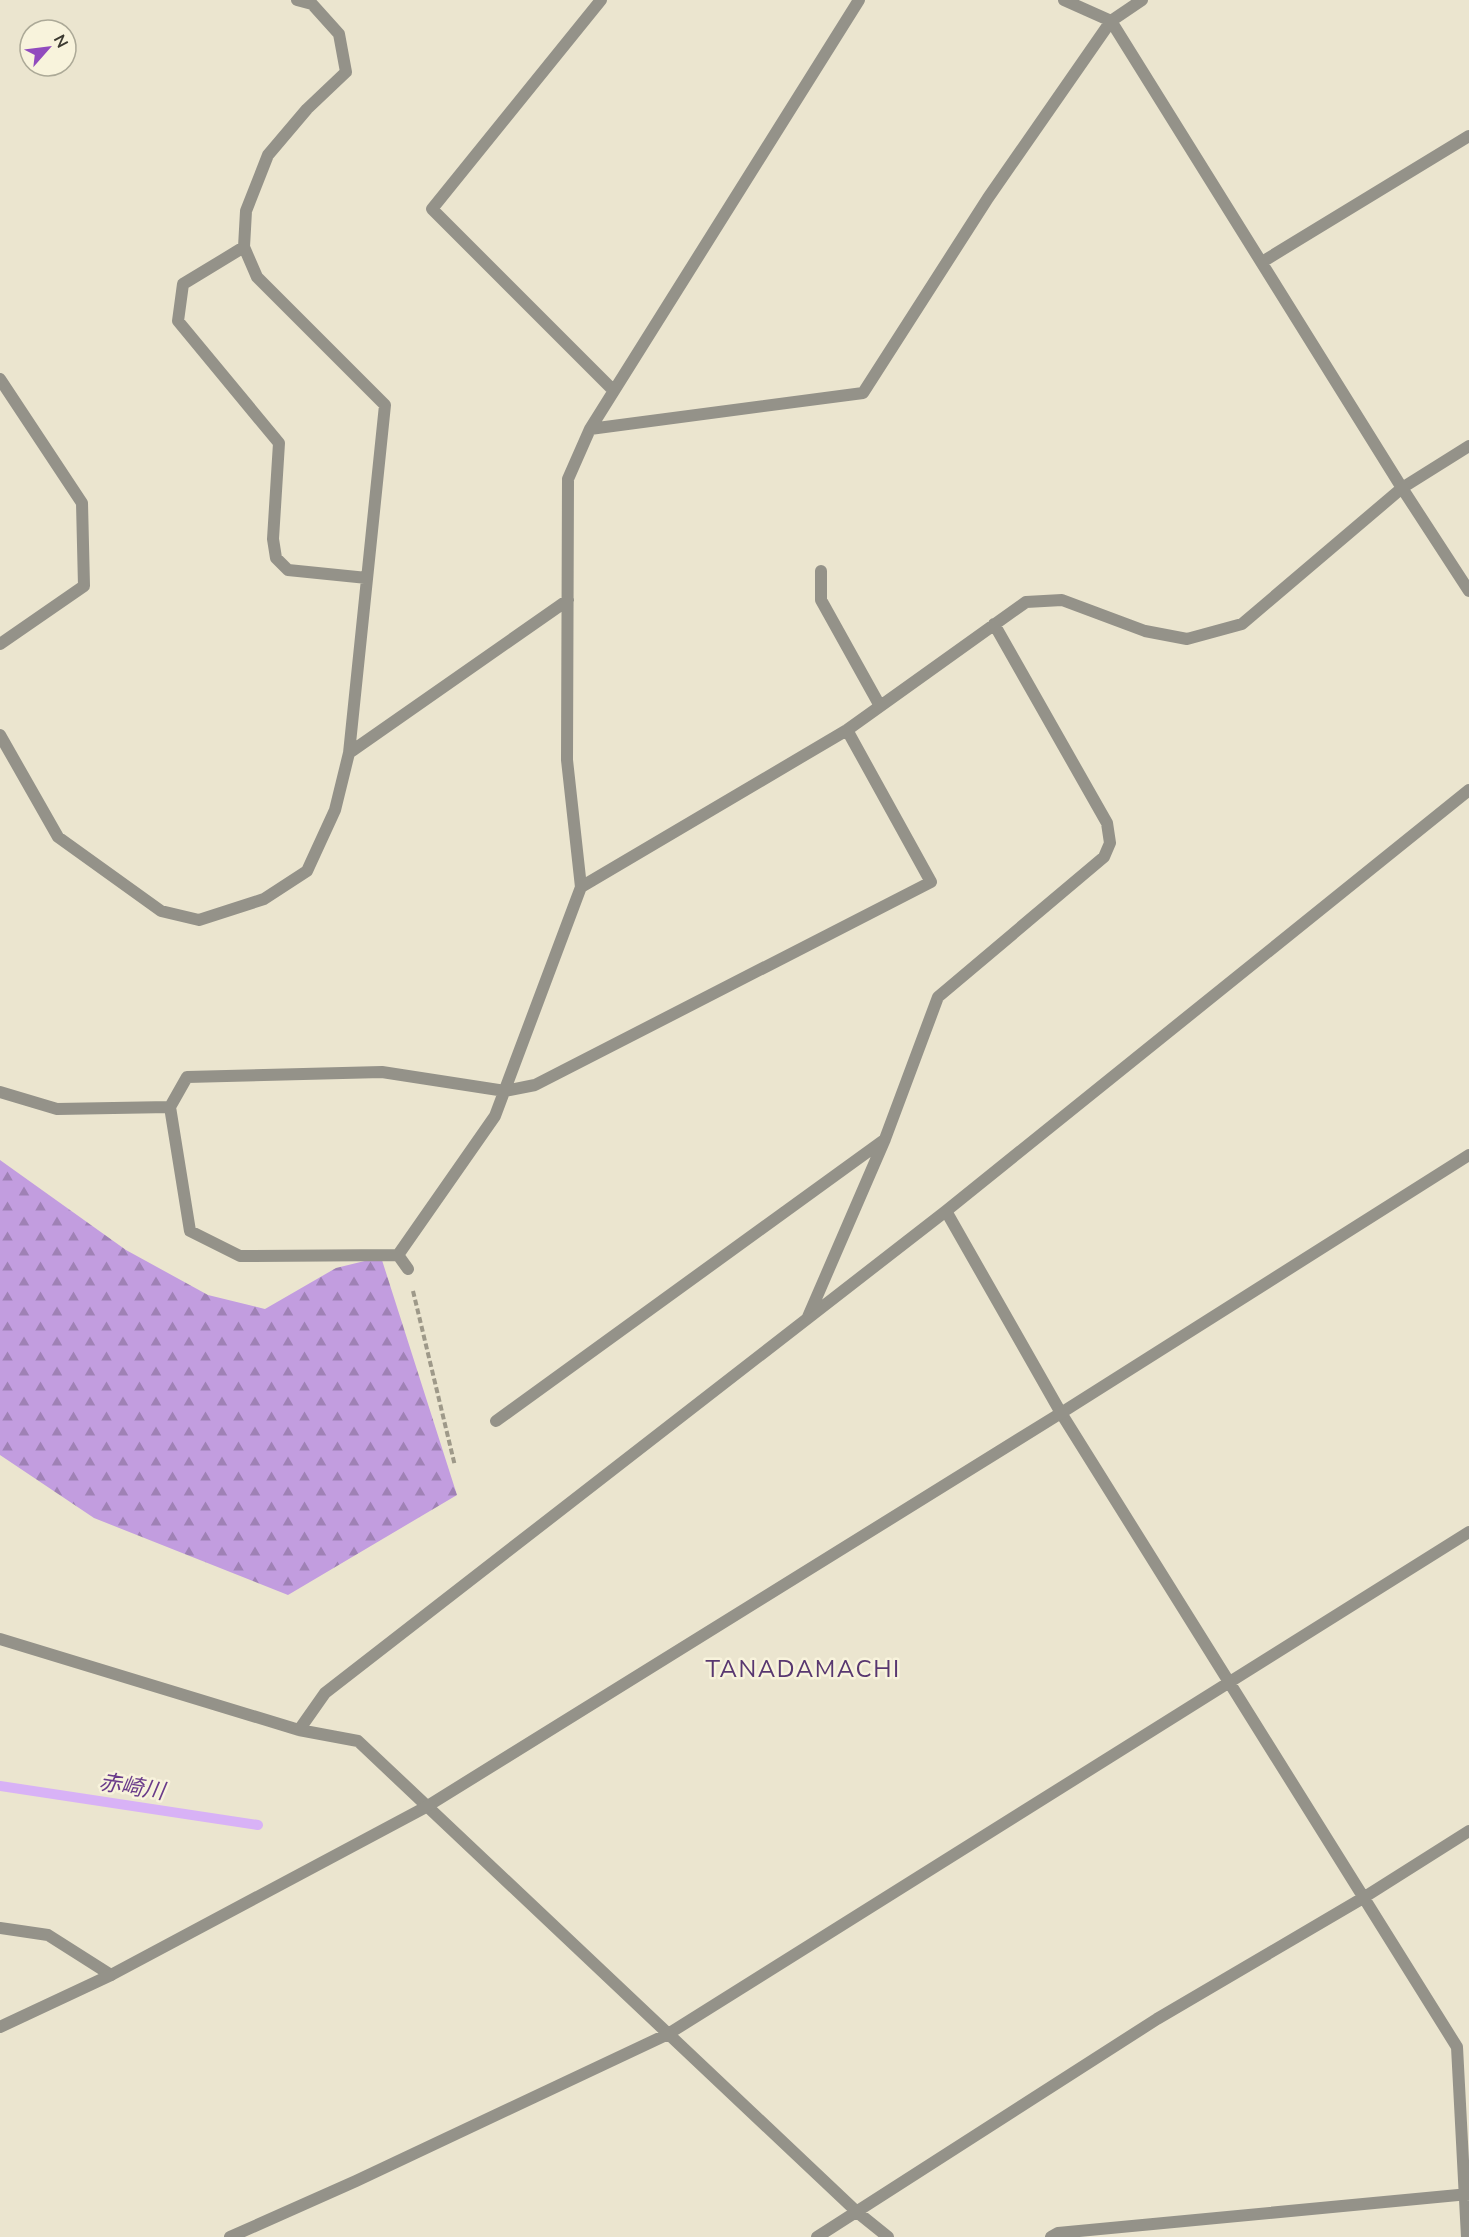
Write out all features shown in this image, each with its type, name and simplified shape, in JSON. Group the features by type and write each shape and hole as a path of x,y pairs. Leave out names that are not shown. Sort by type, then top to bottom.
{"street":[{"path":"0,735 58,837 161,911 199,920 264,899 308,871 335,810 349,753 385,405 257,277 244,247 246,211 268,155 307,109 346,72 339,34 312,4 297,0"},
{"path":"602,0 432,209 614,391"},
{"path":"398,1256 495,1116 581,887 567,760 568,479 590,429 860,0"},
{"path":"1064,0 1111,21 1402,488 1469,591"},
{"path":"590,429 863,393 988,198 1111,21 1142,0"},
{"path":"1262,262 1469,136"},
{"path":"244,247 183,284 178,321 279,443 273,538 276,558 288,570 367,578"},
{"path":"0,379 82,503 84,586 0,644"},
{"path":"581,887 847,729 1026,602 1062,600 1145,631 1187,639 1242,624 1402,488 1469,446"},
{"path":"821,571 821,600 880,706"},
{"path":"349,753 568,600"},
{"path":"807,1318 885,1139 938,997 1104,857 1110,843 1107,823 994,624"},
{"path":"398,1256 240,1256 190,1231 170,1107 187,1077 382,1072 505,1091 535,1086 931,882 847,729"},
{"path":"298,1730 325,1693 946,1211 1469,790"},
{"path":"0,1092 57,1109 170,1107"},
{"path":"496,1421 885,1139"},
{"path":"0,2027 111,1974 426,1807 1061,1413 1469,1155"},
{"path":"946,1211 1061,1413 1363,1898 1463,2046 1467,2237"},
{"path":"398,1256 408,1269"},
{"path":"236,2236 668,2034 1469,1532"},
{"path":"0,1639 298,1730 358,1741 857,2212 888,2237"},
{"path":"817,2237 1157,2019 1363,1898 1469,1831"},
{"path":"0,1928 48,1935 111,1974"},
{"path":"1051,2237 1058,2233 1466,2194"}],"path":[{"path":"408,1269 455,1466"}],"green space":[{"path":"0,1160 126,1250 208,1295 265,1309 336,1268 381,1257 457,1495 288,1595 94,1518 0,1455"}],"waterway":[{"name":"赤崎川","path":"0,1786 258,1825"}],"district":[{"name":"TANADAMACHI","path":"803,1669"}]}
